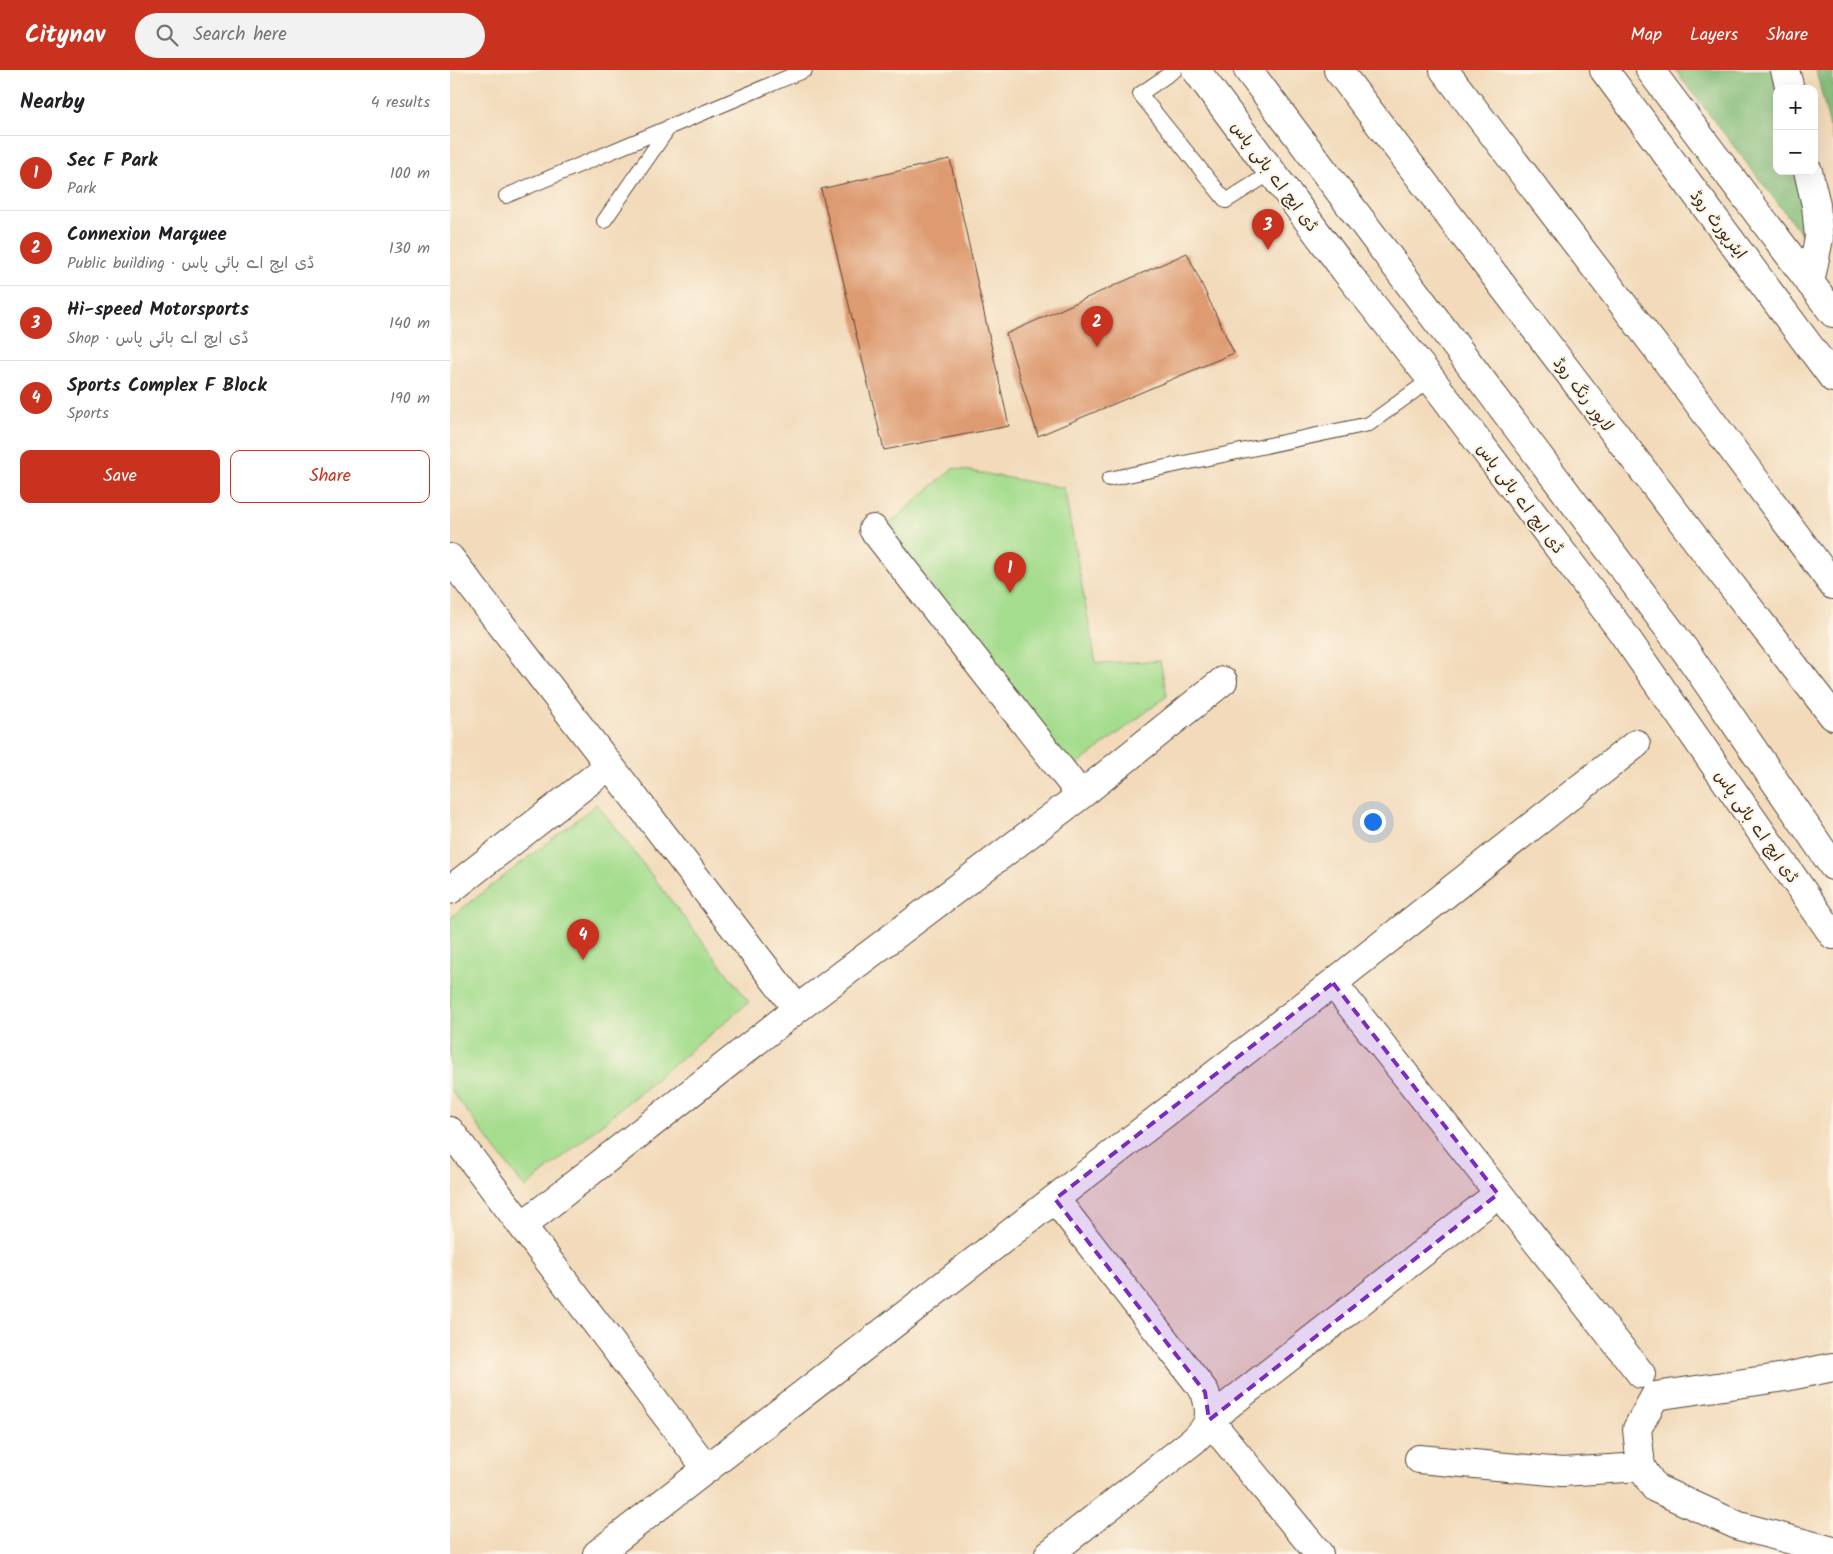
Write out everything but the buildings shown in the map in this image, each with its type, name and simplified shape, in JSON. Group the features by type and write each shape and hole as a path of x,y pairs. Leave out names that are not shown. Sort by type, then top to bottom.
{"main road":[{"name":"ڈی ایچ اے بائی پاس","path":"1196,70 1344,269 1431,379 1620,629 1833,935"},
{"path":"1248,70 1687,653 1833,866"},
{"name":"لاہور رنگ روڈ","path":"1338,70 1685,526 1833,716"},
{"name":"ایئرپورٹ روڈ","path":"1604,70 1833,378"},
{"path":"1650,70 1833,313"},
{"path":"1786,70 1789,85"},
{"path":"1446,72 1684,384 1833,584"},
{"path":"1809,175 1816,205 1818,238 1810,283"},
{"path":"873,529 1081,795"},
{"path":"450,558 797,1009"},
{"path":"523,1225 797,1009 1081,795 1222,681"},
{"path":"597,1554 1333,983 1636,744"},
{"path":"450,890 609,766"},
{"path":"1333,983 1641,1374"},
{"path":"450,1130 707,1469"},
{"path":"1209,1420 1498,1194"},
{"path":"1049,1554 1193,1442 1204,1431 1209,1420 1210,1408 1205,1392 1055,1199"},
{"path":"1833,1367 1785,1377 1655,1396 1636,1429 1640,1467 1655,1488 1739,1526 1833,1551"},
{"path":"1209,1420 1319,1554"},
{"path":"1419,1459 1562,1472 1640,1467"}],"lane":[{"path":"506,196 805,70"},
{"path":"1175,70 1140,94 1226,201 1272,172"},
{"path":"604,221 671,126"},
{"path":"1109,479 1368,424 1431,379"}],"highlighted area":[{"path":"1333,983 1498,1194 1209,1420 1205,1392 1055,1199"}],"green space":[{"path":"1675,70 1772,70 1776,85 1773,85 1773,175 1798,175 1802,193 1803,236"},
{"path":"1816,70 1833,70 1833,140"},
{"path":"953,468 1064,488 1096,663 1160,661 1167,696 1070,770 887,526"},
{"path":"597,804 749,1002 525,1188 450,1089 450,918"}],"place":[{"name":"Hi-speed Motorsports","path":"1268,250"},
{"name":"Connexion Marquee","path":"1097,347"},
{"name":"Sec F Park","path":"1010,593"},
{"name":"Sports Complex F Block","path":"583,960"}]}
